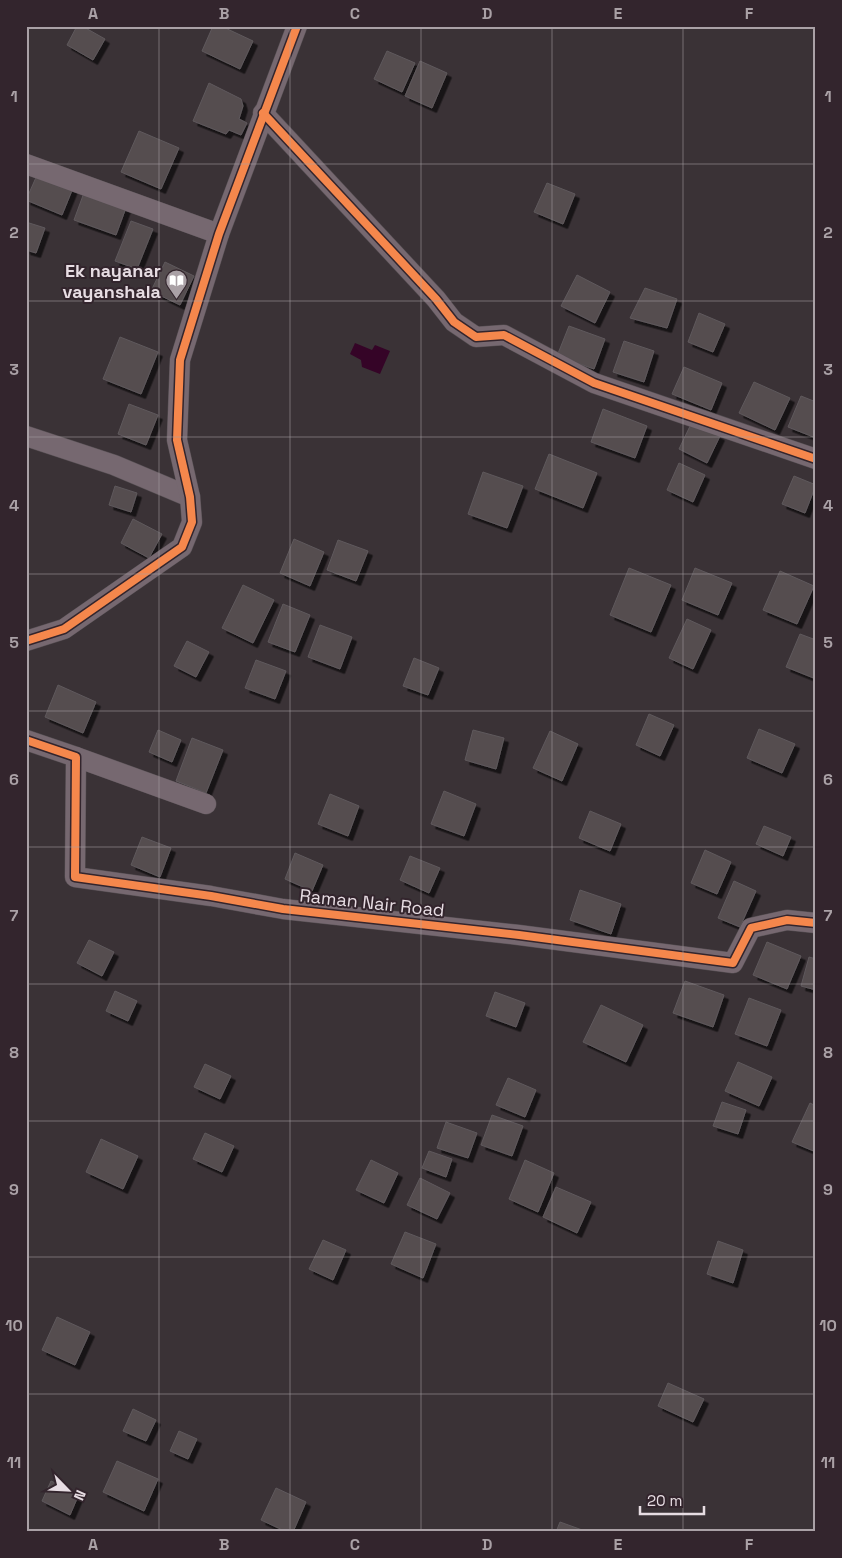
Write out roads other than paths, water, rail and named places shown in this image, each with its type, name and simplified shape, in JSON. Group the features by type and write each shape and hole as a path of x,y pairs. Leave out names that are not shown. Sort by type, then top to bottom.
{"street":[{"path":"26,640 64,629 182,548 192,522 190,497 177,440 180,360 219,234 297,26"},
{"path":"263,114 436,299 454,322 476,337 504,335 594,382 816,458"},
{"path":"26,164 219,234"},
{"path":"26,436 114,465 190,497"},
{"path":"26,740 206,804"},
{"name":"Raman Nair Road","path":"76,757 75,877 211,896 283,909 519,935 734,963 751,928 787,920 816,923"}],"place":[{"name":"Ek nayanar vayanshala","path":"177,300"}]}
